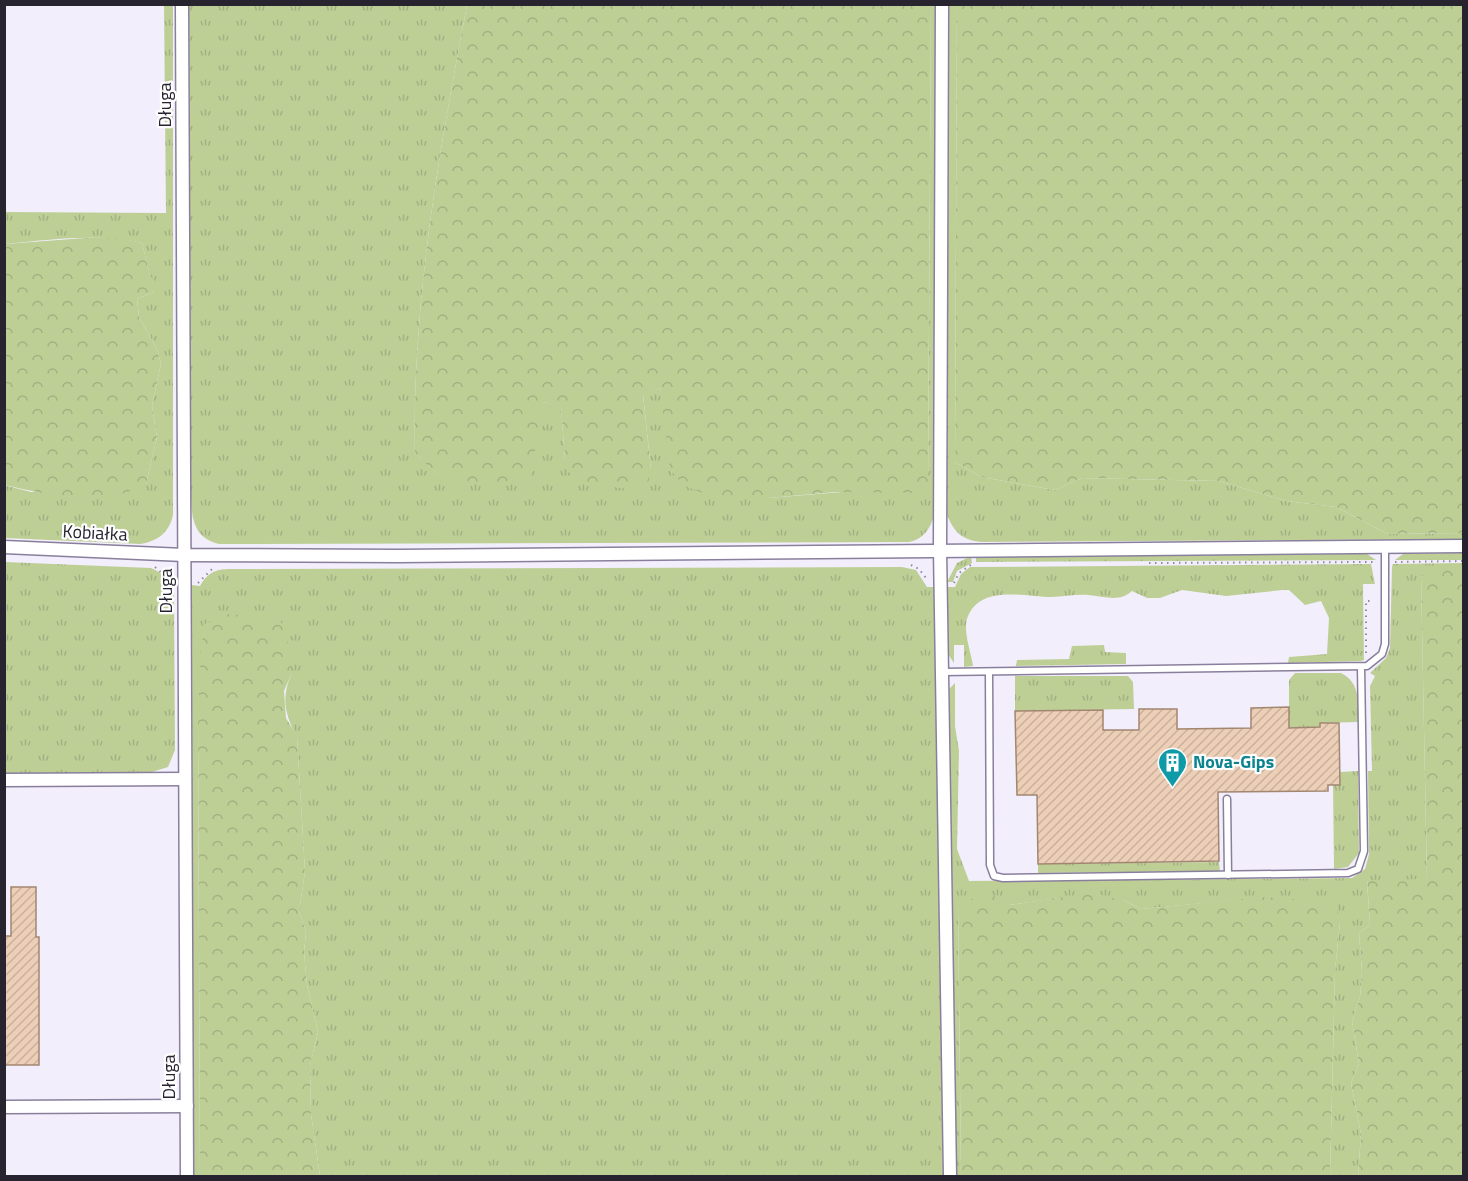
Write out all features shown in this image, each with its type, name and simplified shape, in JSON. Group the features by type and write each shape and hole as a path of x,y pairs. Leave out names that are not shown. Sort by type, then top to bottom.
{"street":[{"name":"Długa","path":"182,4 187,1176"},
{"path":"942,4 940,549 950,1176"},
{"name":"Kobiałka","path":"4,547 184,555 398,556 940,549 1464,546"},
{"path":"4,780 185,779"},
{"path":"4,1107 187,1106"}],"lane":[{"path":"942,672 1364,667 1382,654 1385,644 1385,547"},
{"path":"989,672 990,865 994,876 1003,878 1228,875 1348,873 1358,869 1364,851 1364,667"},
{"path":"1227,799 1228,875"}],"path":[{"path":"1373,562 1376,568"},
{"path":"150,566 160,570 174,584"},
{"path":"1364,667 1366,601 1377,600"}],"green space":[{"path":"957,4 955,462 981,477 1055,490 1082,478 1219,481 1286,501 1336,507 1388,534 1463,533 1464,539 981,542 964,537 956,530 947,515 948,5"},
{"path":"164,5 173,5 173,515 169,527 162,535 140,544 5,538 4,485 31,492 146,484 157,437 152,405 161,364 157,349 139,317 137,299 154,292 142,243 91,238 5,244 5,212 166,213"},
{"path":"189,5 467,5 437,172 418,340 415,453 437,473 476,482 543,402 561,405 565,460 651,470 643,394 660,388 665,412 768,498 928,485 931,5 937,5 935,511 927,531 919,538 909,542 219,544 205,538 196,528 191,499"},
{"path":"467,5 931,5 928,485 922,493 836,492 768,498 710,496 683,485 670,469 660,388 643,395 651,470 648,484 629,489 573,482 565,460 561,406 543,402 531,476 496,482 458,480 437,473 415,453 418,340 429,228"},
{"path":"957,5 1463,5 1463,533 1388,534 1336,507 1286,501 1219,481 1082,478 1055,490 981,477 955,462"},
{"path":"85,238 120,238 142,243 150,275 156,284 154,292 137,299 139,317 157,349 161,364 152,405 157,437 146,484 123,493 92,497 47,494 5,485 5,244"},
{"path":"1463,553 1463,560 1395,560 1403,554"},
{"path":"1367,554 1376,560 976,562 976,556"},
{"path":"971,556 972,563 957,571 953,582 947,582 957,563"},
{"path":"5,562 151,568 163,574 174,593 175,750 168,767 152,772 152,775 5,776"},
{"path":"1463,563 1463,567 1427,567 1421,577 1427,880 1367,881 1370,925 1359,933 1362,971 1360,997 1352,1021 1359,1064 1351,1083 1361,1134 1358,1176 1330,1176 1335,971 1340,922 1236,900 1141,909 1123,900 1060,898 1009,905 958,905 961,1176 955,1176 949,689 955,683 955,726 959,751 957,849 969,881 1352,878 1365,869 1369,854 1368,771 1372,771 1370,686 1375,676 1370,673 1386,658 1390,648 1393,564"},
{"path":"1371,564 1375,584 1363,584 1364,660 1361,661 1288,663 1289,657 1327,654 1329,618 1321,601 1305,605 1289,590 1226,596 1182,590 1160,598 1147,598 1132,591 1117,598 1083,595 1051,597 1005,594 994,596 975,606 966,622 966,634 973,666 964,667 964,645 954,645 954,663 948,654 946,587 955,587 961,574 970,567"},
{"path":"902,567 916,570 927,587 935,587 943,1176 320,1176 311,1114 310,1066 318,1032 307,985 304,952 306,932 299,911 305,872 297,737 287,714 285,699 291,675 198,714 200,1176 193,1176 192,585 200,586 213,572 231,569"},
{"path":"1426,567 1463,567 1463,1176 1358,1176 1361,1134 1351,1083 1359,1064 1352,1021 1360,997 1362,971 1359,933 1370,925 1367,880 1427,879 1421,577"},
{"path":"227,614 278,618 287,631 291,675 284,691 286,718 297,736 305,872 299,911 306,932 304,952 307,985 318,1032 310,1066 311,1114 320,1176 200,1176 198,714 201,650 205,624"},
{"path":"1104,645 1105,652 1126,653 1126,664 1016,666 1017,660 1069,659 1072,646"},
{"path":"1295,673 1341,673 1347,677 1357,694 1358,722 1321,723 1320,727 1289,728 1289,680"},
{"path":"1015,676 1128,676 1133,682 1134,709 1015,711"},
{"path":"1358,771 1359,853 1348,867 1334,869 1333,785 1340,785 1340,772"},
{"path":"1219,862 1220,871 1038,873 1038,864"},
{"path":"989,893 1009,905 1091,893 1123,900 1141,909 1262,897 1336,902 1340,922 1335,971 1330,1176 961,1176 958,904"}],"building":[{"name":"Nova-Gips","path":"1289,707 1289,728 1320,727 1320,723 1339,723 1340,785 1328,785 1328,791 1218,792 1219,861 1038,864 1037,795 1017,795 1015,711 1103,710 1103,730 1139,730 1139,709 1177,709 1177,729 1251,728 1251,708"},
{"path":"11,887 36,887 36,937 39,937 39,1065 4,1065 4,936 11,936"}],"place":[{"name":"Nova-Gips","path":"1172,788"}]}
